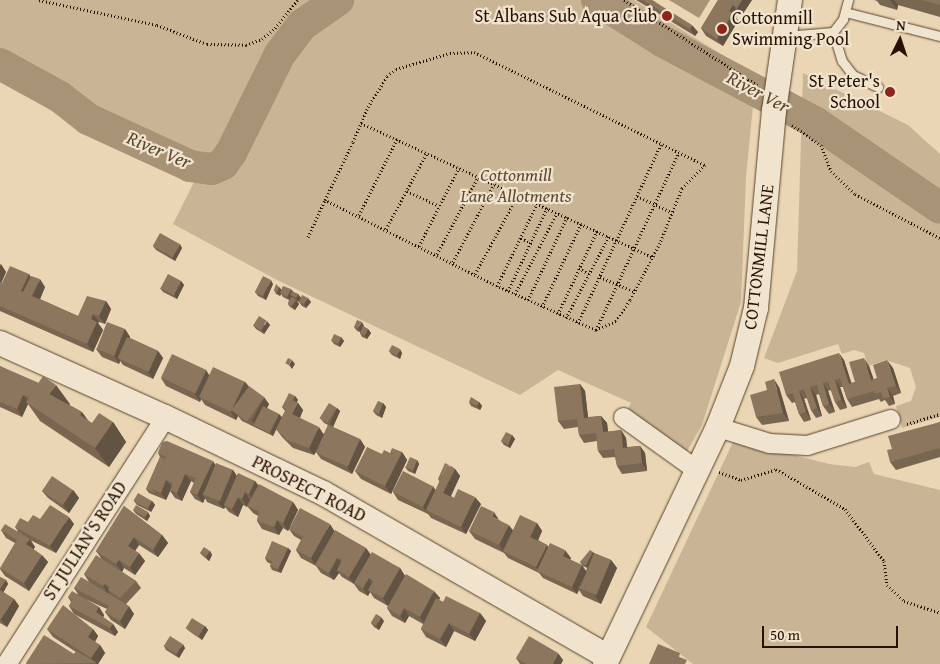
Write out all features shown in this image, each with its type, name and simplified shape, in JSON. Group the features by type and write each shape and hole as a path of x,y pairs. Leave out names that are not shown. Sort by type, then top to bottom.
{"street":[{"name":"COTTONMILL LANE","path":"606,660 718,427 742,366 756,308 775,103 783,36 790,0"},
{"name":"PROSPECT ROAD","path":"0,344 165,417 322,493 606,660"},
{"name":"ST JULIAN'S ROAD","path":"6,664 165,417"},
{"path":"623,417 698,467"},
{"path":"718,427 769,443 808,445 890,419"}],"lane":[{"path":"783,36 832,32 839,26 848,0"},
{"path":"845,12 940,36"},
{"path":"832,32 842,61 853,75 878,87"}],"path":[{"path":"39,0 157,25 207,44 246,45 262,39 275,28 298,0"},
{"path":"624,0 743,77 775,103 821,145 832,171 855,194 940,238"},
{"path":"308,237 325,200 361,123 382,84 396,69 465,51 474,52 704,164 682,188 653,256 635,292 616,320 596,330 497,286 454,262 325,200"},
{"path":"361,123 653,256"},
{"path":"359,216 396,139"},
{"path":"578,323 661,144"},
{"path":"596,330 679,152"},
{"path":"386,229 427,153"},
{"path":"419,246 459,168"},
{"path":"437,254 478,177"},
{"path":"454,262 494,184"},
{"path":"407,191 439,206"},
{"path":"475,274 518,195"},
{"path":"637,196 671,212"},
{"path":"497,286 537,204"},
{"path":"508,291 547,208"},
{"path":"515,294 556,213"},
{"path":"528,300 567,217"},
{"path":"542,307 581,224"},
{"path":"558,314 597,231"},
{"path":"566,318 609,236"},
{"path":"521,238 530,243"},
{"path":"580,268 589,274"},
{"path":"600,277 635,292"},
{"path":"890,419 897,428 940,414"},
{"path":"698,467 740,480 776,470 845,509 884,561 887,585 904,601 940,613"}],"green space":[{"name":"Cottonmill Lane Allotments","path":"0,0 634,0 756,76 746,177 741,302 702,425 686,453 625,414 631,403 558,370 520,395 277,280 173,224 196,178 73,120 43,95 0,74"},
{"path":"803,73 908,125 940,154 940,417 902,428 896,406 911,401 916,387 910,368 886,360 868,366 864,353 854,350 842,354 838,344 778,363 764,358 797,271"},
{"path":"734,440 829,464 855,467 869,462 874,474 940,490 940,664 693,664 646,627"}],"shaded area":[{"path":"669,0 710,0 699,18"}],"building":[{"path":"643,0 652,0 692,25 690,29"},
{"path":"718,0 742,0 737,8 733,5 729,11 733,13 717,39 701,28"},
{"path":"922,0 940,0 940,5"},
{"path":"160,233 180,244 173,257 153,246"},
{"path":"10,266 29,274 21,291 23,292 31,276 40,279 32,296 78,316 87,296 106,301 99,316 93,314 91,319 97,322 87,344 0,306 0,282 2,283"},
{"path":"168,274 181,281 174,295 160,288"},
{"path":"263,276 271,280 263,296 255,292"},
{"path":"276,284 279,287 277,292 274,290"},
{"path":"283,286 291,289 287,297 280,293"},
{"path":"292,291 298,294 296,298 290,295"},
{"path":"302,295 308,298 304,304 299,302"},
{"path":"291,297 296,300 292,306 288,304"},
{"path":"259,316 267,321 261,330 253,325"},
{"path":"357,320 362,322 358,328 354,327"},
{"path":"107,322 125,329 114,356 97,349"},
{"path":"363,326 368,329 365,335 360,333"},
{"path":"334,334 341,337 339,344 331,340"},
{"path":"127,337 158,351 149,372 118,358"},
{"path":"392,345 400,349 397,355 389,351"},
{"path":"839,353 849,384 855,382 849,362 864,358 871,380 877,378 873,365 887,360 896,386 887,388 890,397 883,398 881,392 875,394 874,391 847,399 840,378 835,380 841,400 835,402 828,382 823,383 829,404 823,406 817,385 810,387 817,408 811,410 804,389 799,391 806,412 799,414 793,393 786,395 779,372"},
{"path":"172,354 206,370 195,394 161,378"},
{"path":"288,358 292,360 289,365 285,363"},
{"path":"0,366 39,383 29,397 23,395 17,409 0,402"},
{"path":"213,367 245,382 231,412 199,397"},
{"path":"43,376 56,385 49,394 82,412 80,415 92,423 99,413 113,422 95,448 26,402"},
{"path":"774,379 783,413 756,417 750,395 767,390 765,382"},
{"path":"580,384 584,418 601,416 603,432 621,430 623,448 640,446 642,463 617,466 614,449 598,451 596,433 579,435 577,419 558,421 554,387"},
{"path":"249,386 264,397 247,421 231,410"},
{"path":"289,393 295,396 293,400 291,399 286,409 282,407"},
{"path":"471,397 479,402 477,406 469,402"},
{"path":"291,399 298,403 292,414 319,427 309,448 287,440 276,429"},
{"path":"378,401 383,403 379,414 373,411"},
{"path":"329,403 337,408 327,423 319,418"},
{"path":"263,406 279,414 270,433 253,425"},
{"path":"940,422 940,448 890,462 887,450 892,449 888,436"},
{"path":"328,425 360,439 348,467 316,452"},
{"path":"506,432 512,435 508,445 501,441"},
{"path":"167,441 213,461 197,495 190,492 196,478 185,474 177,493 170,490 173,483 166,480 161,493 152,489 166,457 158,453 162,442"},
{"path":"367,447 382,454 384,450 390,453 392,448 402,452 385,486 355,471"},
{"path":"160,457 165,459 152,489 155,493 146,489"},
{"path":"410,457 417,460 413,470 406,467"},
{"path":"216,463 233,470 220,501 203,495"},
{"path":"445,463 451,466 447,465 440,480 438,479"},
{"path":"447,465 455,469 443,493 454,498 458,489 475,497 461,527 426,510"},
{"path":"403,471 433,486 423,507 393,491"},
{"path":"238,473 255,481 249,494 245,492 242,499 238,497 232,509 224,505"},
{"path":"52,476 73,490 63,505 42,491"},
{"path":"259,484 293,502 283,523 277,520 274,527 257,521 259,511 247,506"},
{"path":"138,493 152,501 147,509 134,501"},
{"path":"50,505 69,517 50,546 15,527 20,518 28,522 33,515 40,519"},
{"path":"136,505 148,512 145,517 133,510"},
{"path":"124,506 162,535 153,550 134,537 128,546 139,553 130,567 119,560 116,564 96,551"},
{"path":"481,506 494,512 492,517 509,525 499,545 469,531"},
{"path":"300,508 330,524 311,558 296,550 303,537 289,529"},
{"path":"520,515 537,523 530,537 547,545 536,567 503,551"},
{"path":"5,524 30,539 26,544 42,555 24,583 0,568 17,540 1,530"},
{"path":"335,530 366,548 349,577 337,570 342,560 337,558 329,573 315,565"},
{"path":"272,541 288,548 278,569 270,566 272,561 265,558"},
{"path":"550,543 565,550 563,556 582,565 572,587 537,571"},
{"path":"204,547 210,551 206,557 200,553"},
{"path":"590,550 593,552 586,565 580,562"},
{"path":"372,552 400,568 383,598 368,590 373,581 369,578 363,588 354,583"},
{"path":"594,553 611,560 596,595 580,588"},
{"path":"96,555 136,581 120,598 108,590 110,587 105,584 103,586 84,574"},
{"path":"406,574 434,591 420,617 404,608 400,616 387,608"},
{"path":"0,577 6,580 0,589"},
{"path":"81,577 129,606 120,621 105,612 109,606 74,588"},
{"path":"0,590 14,599 1,619 0,618"},
{"path":"72,591 99,607 96,612 113,624 110,628 69,606 72,600 68,597"},
{"path":"446,596 480,613 469,634 449,623 440,639 421,629 436,598 443,602"},
{"path":"63,605 93,629 88,637 100,645 91,658 47,629"},
{"path":"376,614 381,617 376,626 371,623"},
{"path":"192,618 205,626 198,636 186,628"},
{"path":"44,635 74,654 76,651 97,663 26,663"},
{"path":"170,636 183,644 176,654 164,646"},
{"path":"529,636 558,653 553,664 526,664 516,658"},
{"path":"658,644 680,653 679,657 687,660 685,664 649,664"}],"waterway":[{"name":"River Ver","path":"0,64 60,97 88,119 190,166 212,169 223,164 231,153 280,54 302,25 338,0"},
{"name":"River Ver","path":"597,0 662,41 816,123 940,208"}],"place":[{"name":"St Albans Sub Aqua Club","path":"667,16"},
{"name":"Cottonmill Swimming Pool","path":"722,29"},
{"name":"St Peter's School","path":"890,92"}]}
